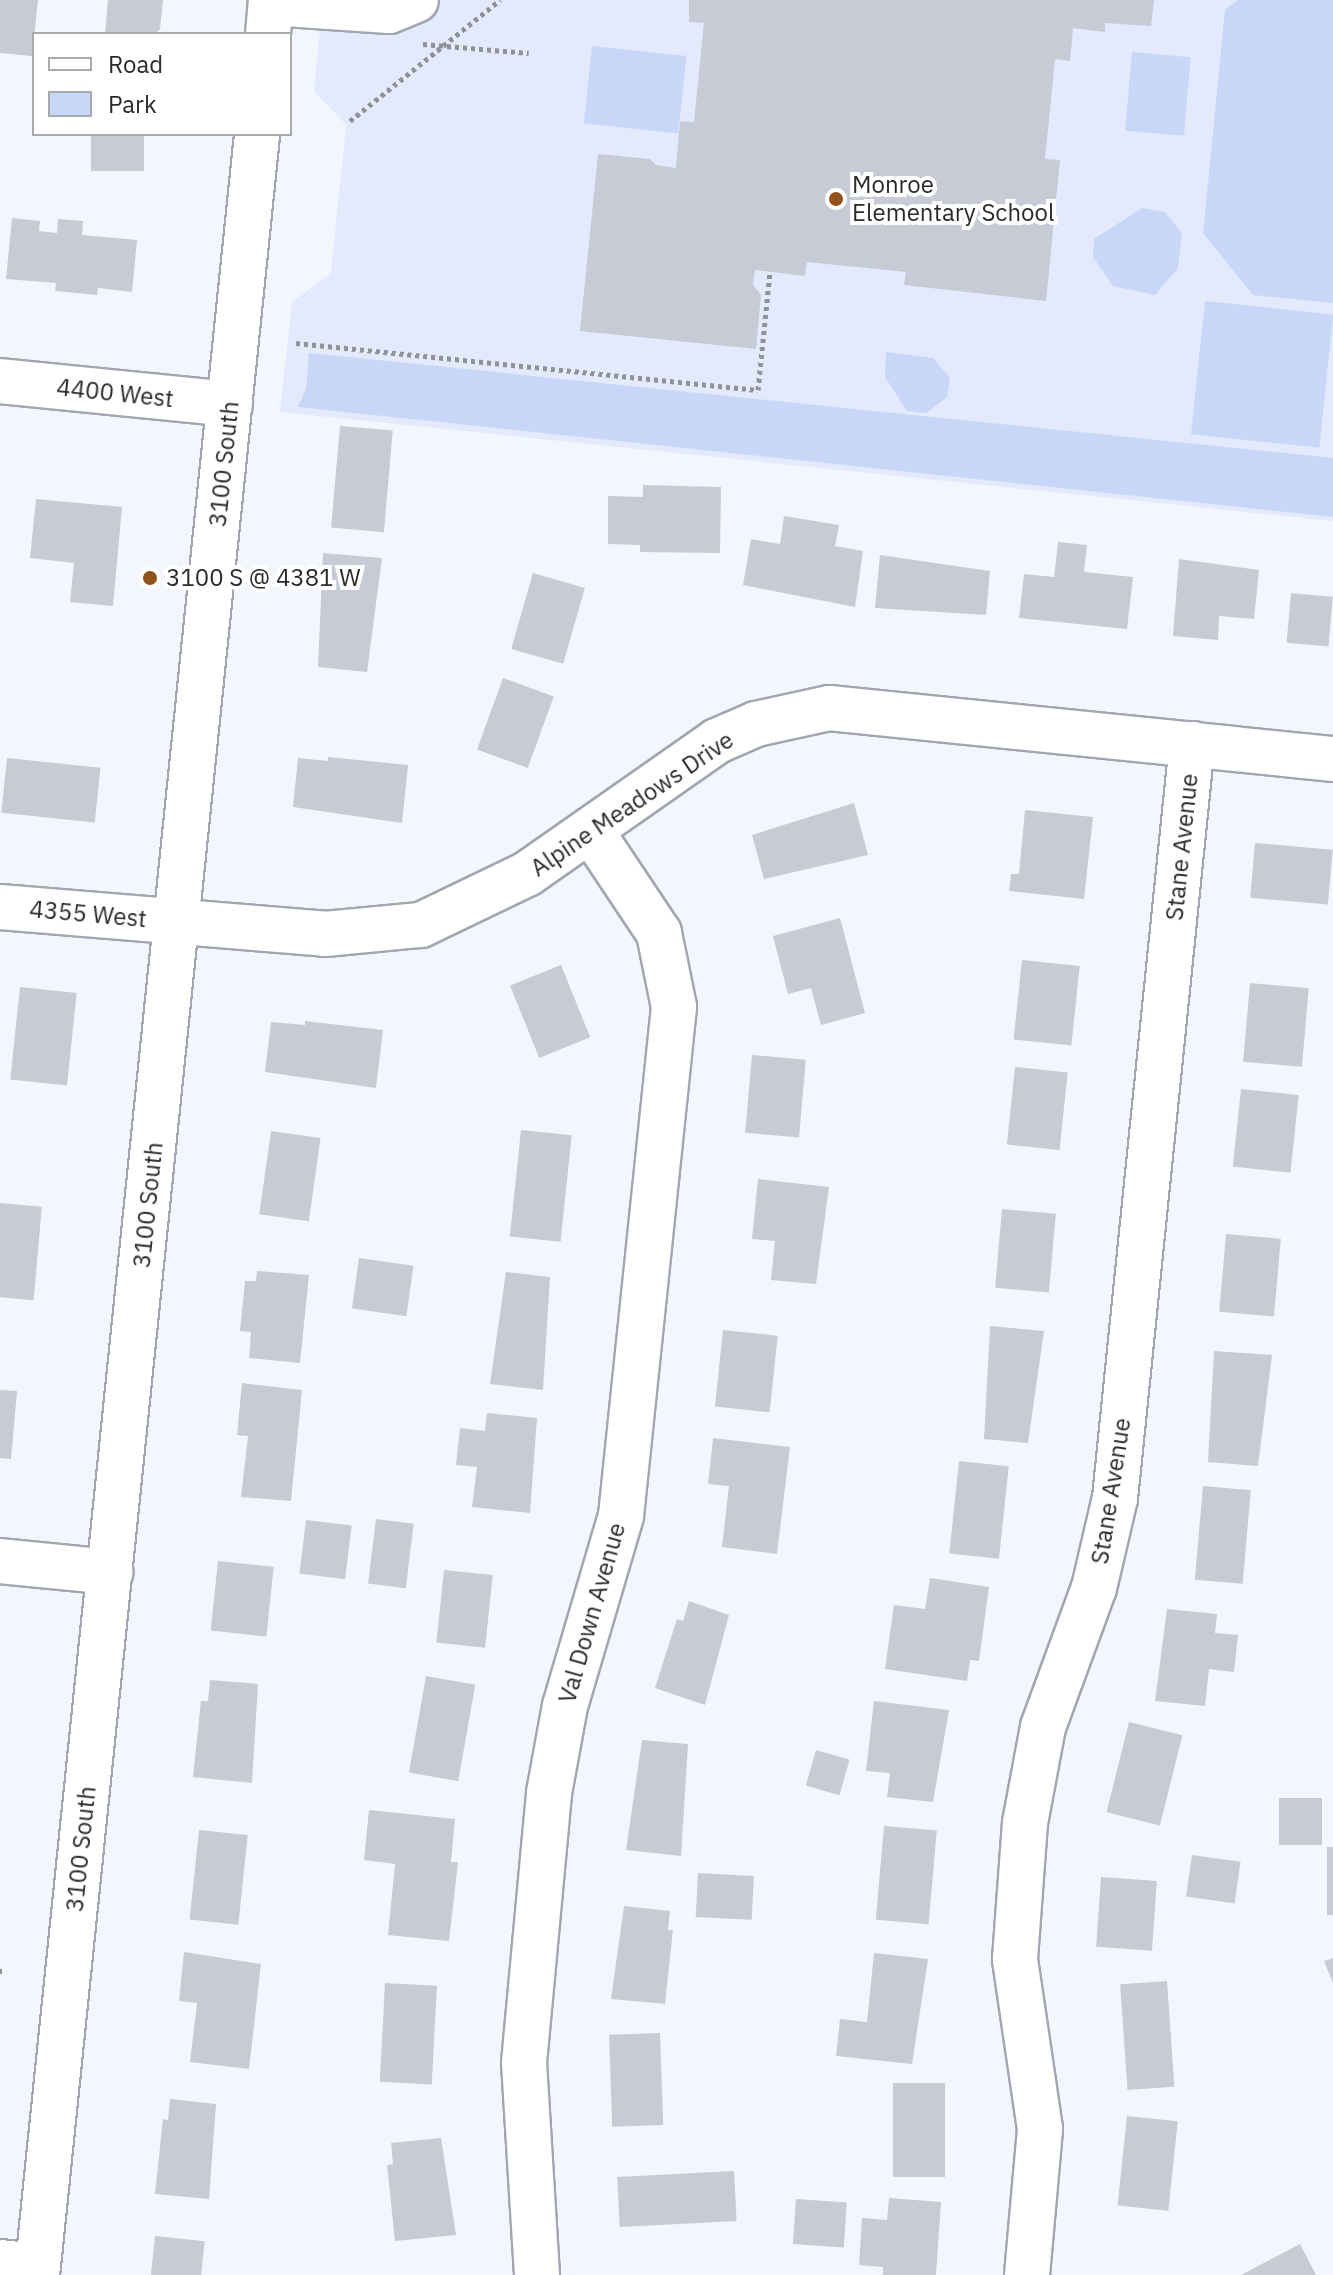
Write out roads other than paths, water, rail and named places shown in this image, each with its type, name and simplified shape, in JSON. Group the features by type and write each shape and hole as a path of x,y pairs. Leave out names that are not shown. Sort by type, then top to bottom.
{"street":[{"path":"270,12 389,11 416,0"},
{"name":"3100 South","path":"25,2268 110,1572 257,136"},
{"name":"4400 West","path":"0,381 230,404"},
{"name":"Alpine Meadows Drive","path":"177,920 325,934 421,925 493,894 591,831 717,741 792,713 863,710 1333,759"},
{"name":"Stane Avenue","path":"1027,2275 1040,2129 1017,1988 1025,1823 1043,1727 1094,1588 1115,1498 1192,744"},
{"name":"Val Down Avenue","path":"537,2275 524,2063 549,1793 565,1706 621,1516 674,1007 672,980 659,933 591,831"},
{"name":"4355 West","path":"0,907 177,920"},
{"path":"0,1561 110,1572"}],"place":[{"name":"Monroe Elementary School","path":"836,199"},
{"name":"3100 S @ 4381 W","path":"150,578"}]}
